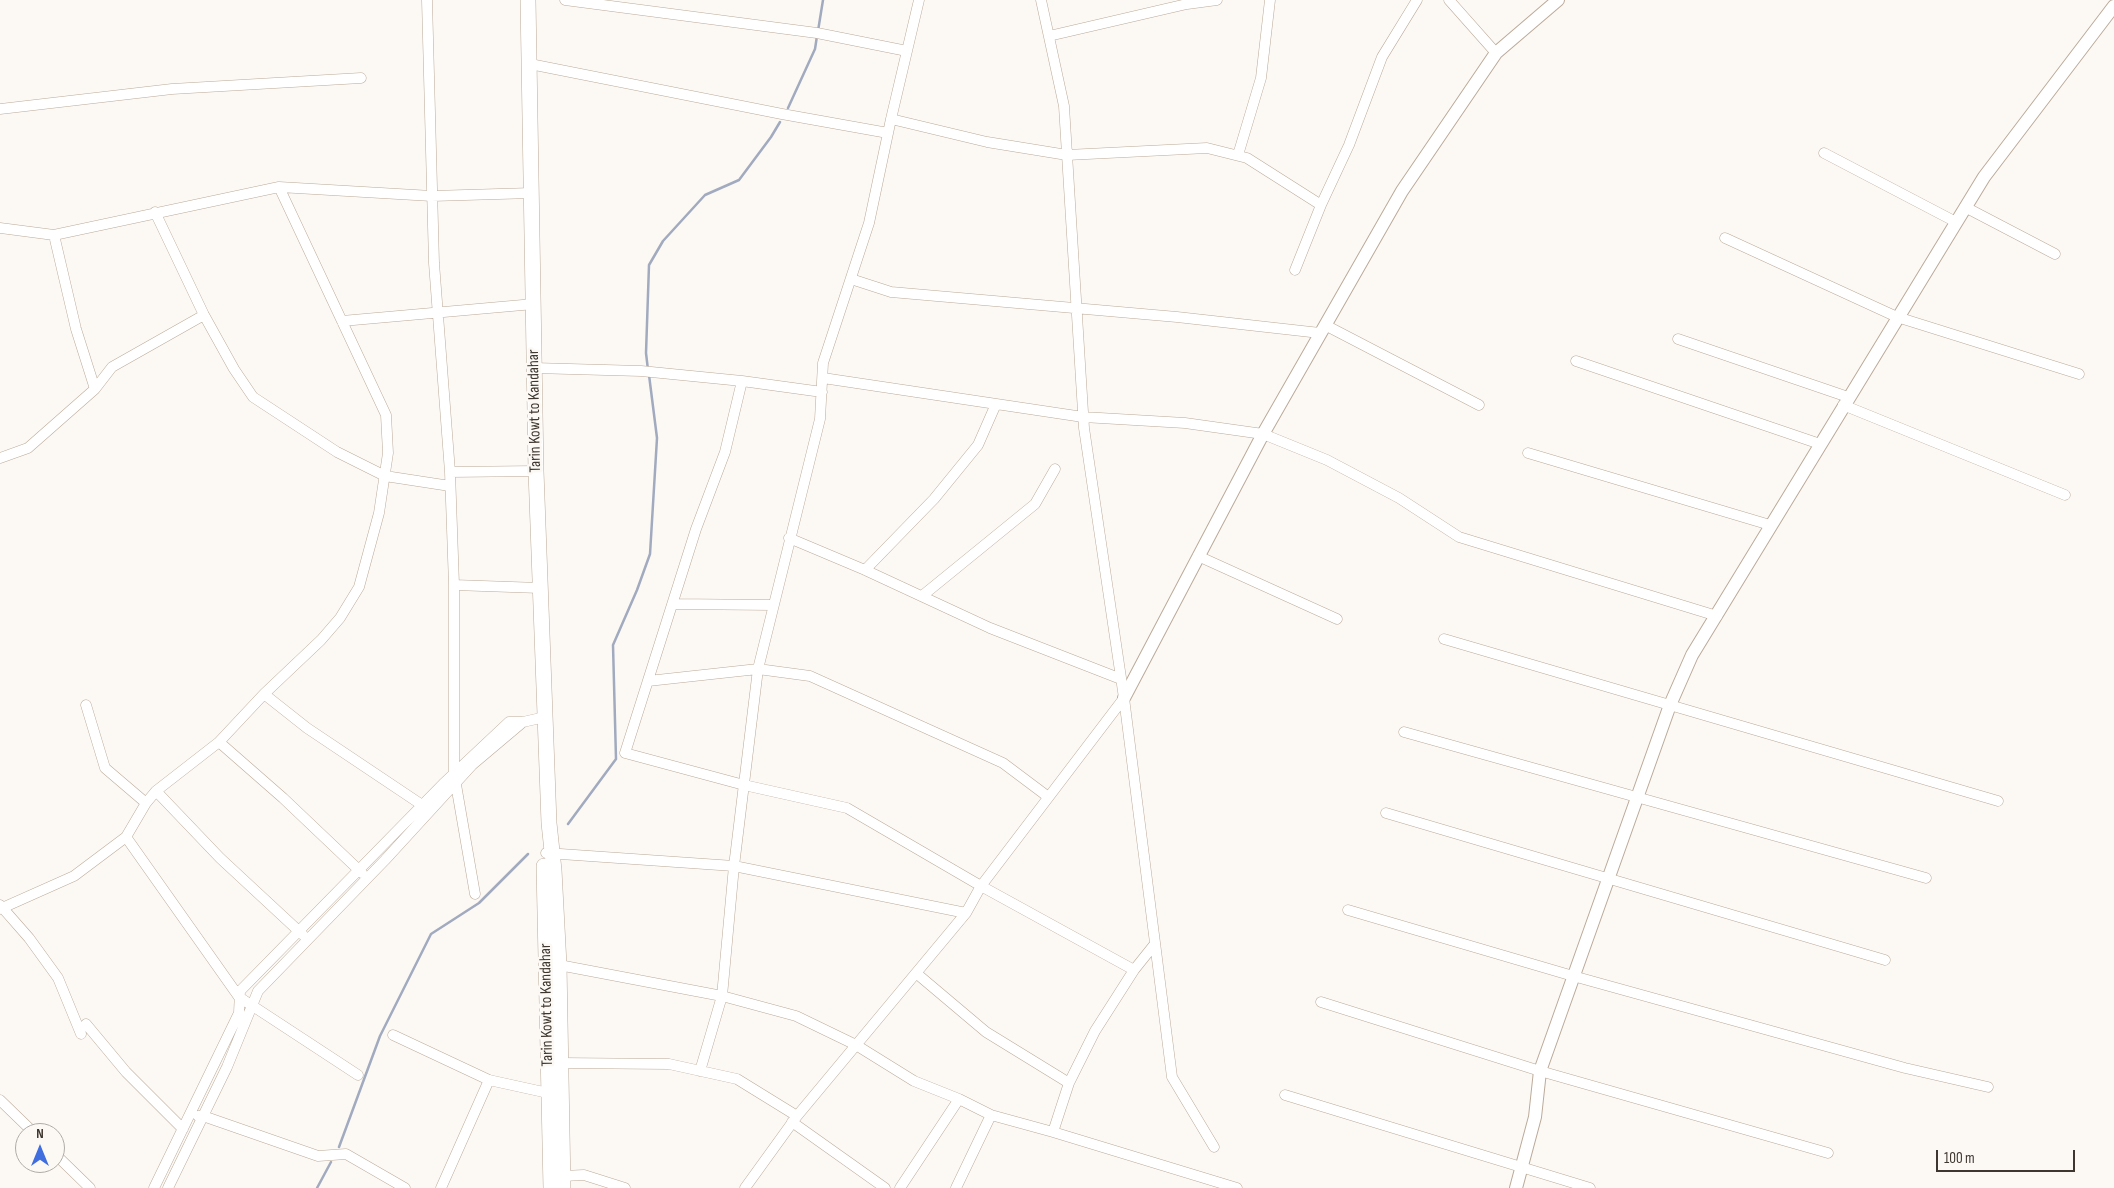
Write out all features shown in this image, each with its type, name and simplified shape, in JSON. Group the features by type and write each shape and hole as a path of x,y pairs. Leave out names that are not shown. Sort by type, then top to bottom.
{"main road":[{"name":"Tarin Kowt to Kandahar","path":"528,0 536,471 549,853 559,965 563,1182"},
{"name":"Tarin Kowt to Kandahar","path":"549,853 544,863 551,1188"}],"street":[{"path":"427,0 434,262 450,472 454,586 455,778 475,894"},
{"path":"565,0 817,33 907,51"},
{"path":"700,1071 722,996 734,866 758,669 772,605 820,419 824,363 869,223 919,0"},
{"path":"1041,0 1064,106 1083,417 1124,698 1172,1078 1214,1147"},
{"path":"1049,36 1187,4 1217,0"},
{"path":"1238,155 1261,78 1270,0"},
{"path":"1295,270 1321,205 1349,145 1382,57 1418,0"},
{"path":"1449,0 1496,53"},
{"path":"745,1188 794,1119 966,913 981,886 1124,698 1263,434 1402,191 1496,53 1558,0"},
{"path":"1516,1188 1535,1116 1540,1070 1670,705 1692,655 1845,401 1984,177 2114,6"},
{"path":"530,64 782,114 888,132"},
{"path":"0,109 172,88 361,78"},
{"path":"891,119 988,142 1067,155 1207,148 1247,158 1321,205"},
{"path":"1824,154 1956,222"},
{"path":"80,1034 58,978 30,938 1,907 74,876 126,837 146,803 156,791 219,742 264,694 327,632 340,618 359,587 379,513 388,453 386,415 279,187"},
{"path":"0,228 54,235 279,187 432,196 532,193"},
{"path":"1966,206 2054,254"},
{"path":"155,212 204,315 234,369 253,397 337,452 385,476 450,486"},
{"path":"54,235 76,329 95,389"},
{"path":"1725,238 1897,317 2080,374"},
{"path":"851,279 891,292 1322,329 1479,405"},
{"path":"342,320 534,304"},
{"path":"0,458 28,448 95,389 112,367 204,315"},
{"path":"1678,339 1845,401 2065,495"},
{"path":"1576,361 1820,444"},
{"path":"534,368 642,371 742,381 822,392"},
{"path":"823,378 1083,417 1185,423 1263,434 1327,460 1383,489 1459,537 1716,616"},
{"path":"742,381 726,452 696,529 625,752 744,785 847,808 981,886 1134,970"},
{"path":"865,570 934,499 978,445 996,404"},
{"path":"1528,452 1770,525"},
{"path":"922,596 1034,504 1055,469"},
{"path":"450,472 536,471"},
{"path":"790,538 865,570 990,628 1121,679"},
{"path":"1198,556 1337,619"},
{"path":"454,586 540,588"},
{"path":"673,604 772,605"},
{"path":"1444,639 1998,801"},
{"path":"648,681 758,669 810,676 1003,764 1048,796"},
{"path":"264,694 307,728 422,804"},
{"path":"86,706 105,768 146,803"},
{"path":"154,1188 239,1013 240,991 422,804 523,722 545,717"},
{"path":"1404,732 1926,878"},
{"path":"219,742 283,798 367,878"},
{"path":"168,1188 227,1067 258,991 367,878 455,778"},
{"path":"156,791 220,858 308,939"},
{"path":"1386,813 1885,960"},
{"path":"126,837 239,997 358,1076"},
{"path":"549,853 734,866 966,913"},
{"path":"1348,910 1573,976 1905,1068 1988,1087"},
{"path":"1053,1132 1069,1083 1095,1031 1134,970 1154,944"},
{"path":"559,965 722,996 796,1016 856,1045 914,1081 959,1099 991,1115 1237,1188"},
{"path":"916,973 986,1032 1069,1083"},
{"path":"1321,1002 1540,1070 1828,1153"},
{"path":"86,1024 126,1072 183,1129"},
{"path":"394,1035 488,1080 548,1093"},
{"path":"560,1062 669,1064 737,1079 794,1119 885,1188"},
{"path":"440,1188 488,1080"},
{"path":"1285,1095 1590,1188"},
{"path":"900,1188 959,1099"},
{"path":"0,1100 24,1123"},
{"path":"956,1188 991,1115"},
{"path":"190,1116 203,1116 318,1156 346,1154 405,1188"},
{"path":"65,1164 90,1188"},
{"path":"563,1182 584,1176 625,1188"}],"waterway":[{"path":"818,31 823,0"},
{"path":"788,108 815,49 817,36"},
{"path":"648,370 646,353 649,265 663,241 705,195 739,180 780,122"},
{"path":"568,824 616,759 613,645 637,590 650,554 657,438 649,375"},
{"path":"339,1147 380,1036 431,934 479,903 528,854"},
{"path":"317,1188 331,1162"}]}
